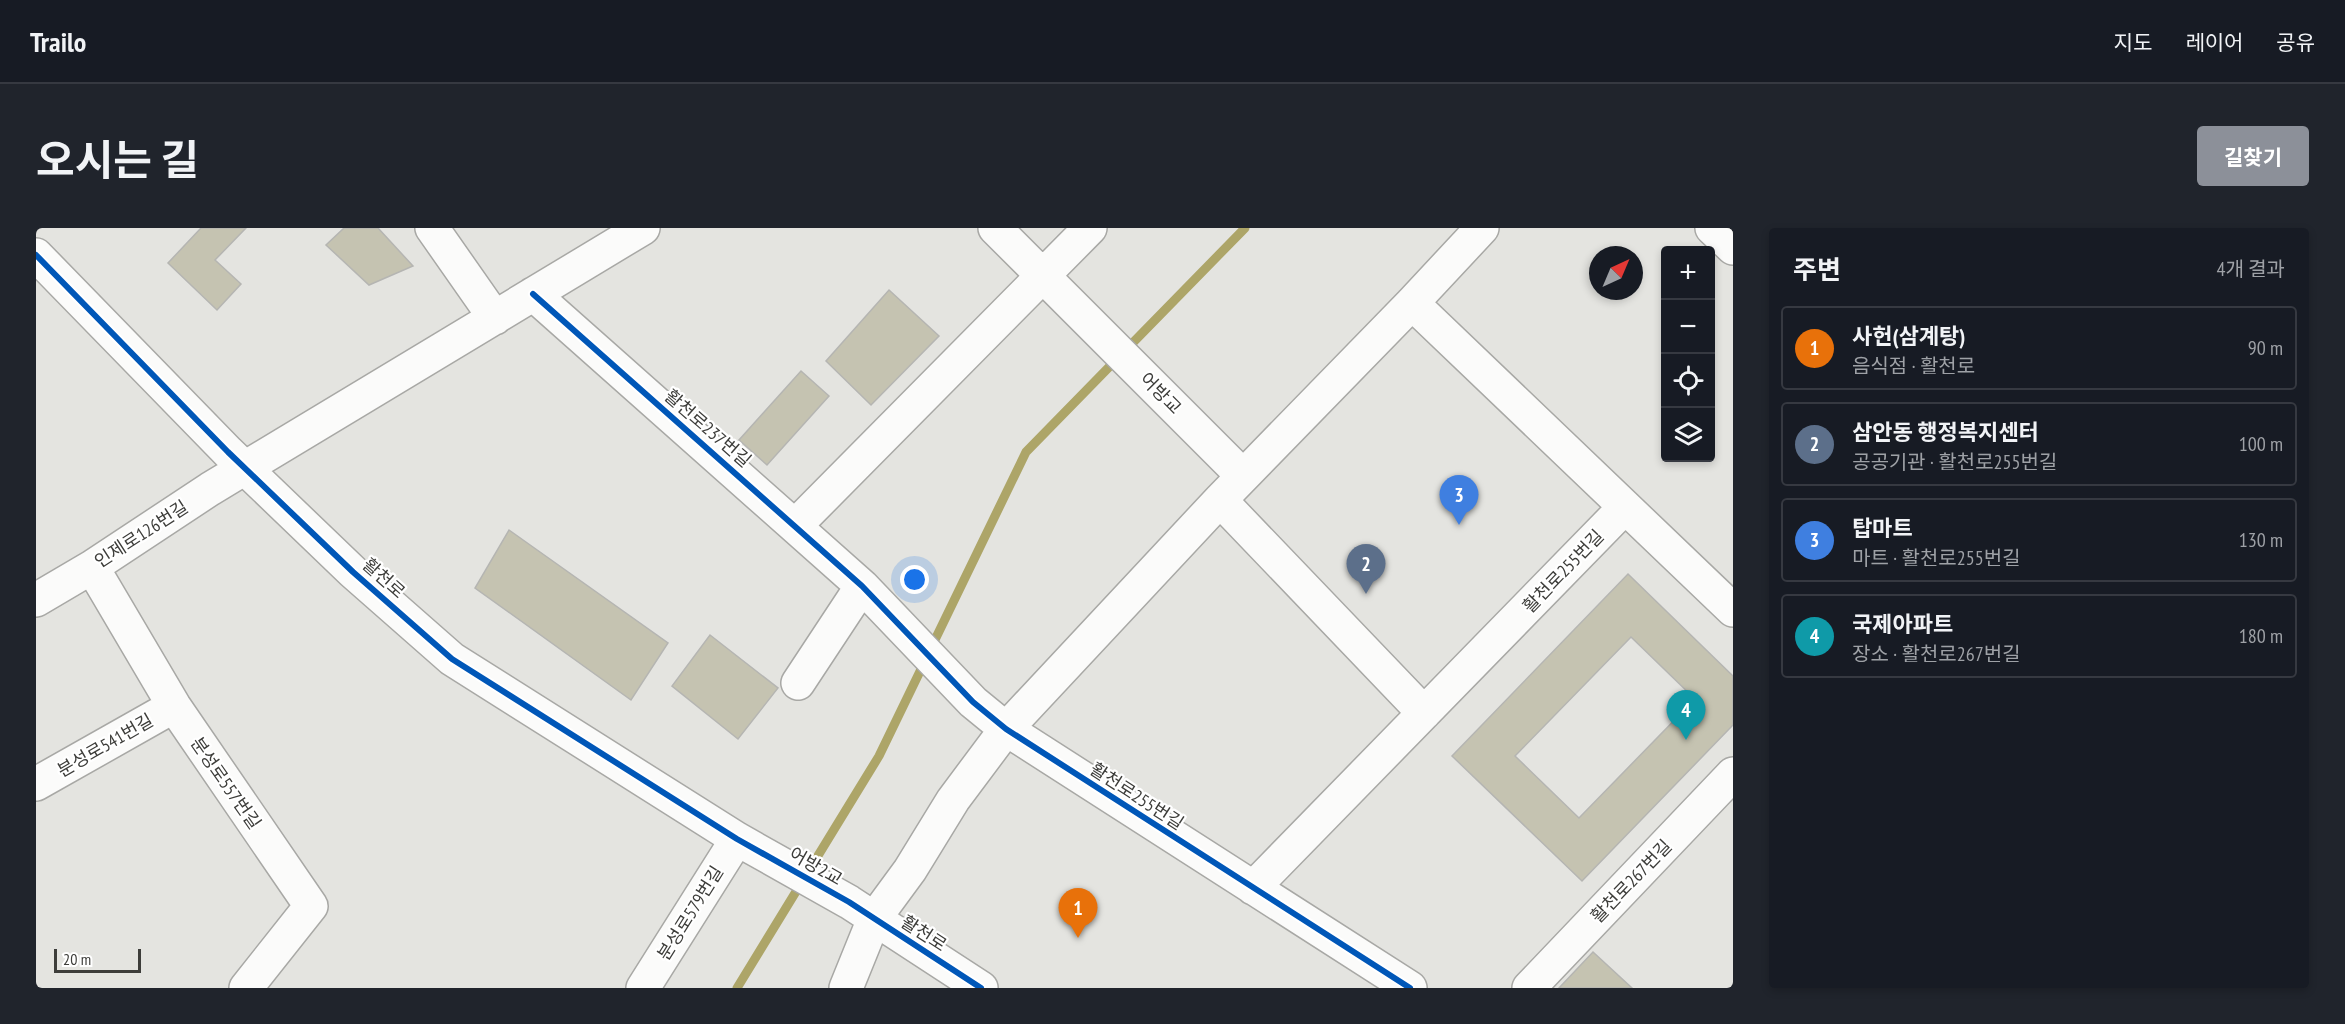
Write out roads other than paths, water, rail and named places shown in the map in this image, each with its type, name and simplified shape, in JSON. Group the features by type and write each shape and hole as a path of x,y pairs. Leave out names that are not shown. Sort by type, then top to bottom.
{"street":[{"path":"432,228 495,318"},
{"path":"246,468 643,228"},
{"name":"어방교","path":"995,228 1243,476"},
{"path":"796,525 1090,228"},
{"path":"846,988 862,910 910,870 953,800 1005,729 1220,500 1482,228"},
{"path":"1712,228 1733,248"},
{"name":"활천로","path":"36,255 246,468 353,572 452,658 737,839 767,855"},
{"name":"활천로237번길","path":"533,294 796,525 862,586 973,702"},
{"path":"1412,303 1733,610"},
{"name":"인제로126번길","path":"36,600 92,567 210,489 246,468"},
{"path":"1220,500 1424,713"},
{"name":"활천로255번길","path":"973,702 1005,729 1253,888 1625,507"},
{"name":"분성로557번길","path":"92,567 174,706 311,906 246,988"},
{"path":"798,683 862,586"},
{"name":"분성로541번길","path":"36,784 174,706"},
{"name":"활천로267번길","path":"1529,988 1733,774"},
{"name":"분성로579번길","path":"643,988 737,839"},
{"name":"어방2교","path":"767,855 862,910"},
{"path":"1253,888 1410,988"},
{"name":"활천로","path":"862,910 981,988"}],"waterway":[{"path":"931,648 1026,452 1245,228"},
{"path":"737,988 879,756 925,661"}],"place":[{"name":"탑마트","path":"1459,525"},
{"name":"삼안동 행정복지센터","path":"1366,594"},
{"name":"국제아파트","path":"1686,740"},
{"name":"사헌(삼계탕)","path":"1078,938"}]}
